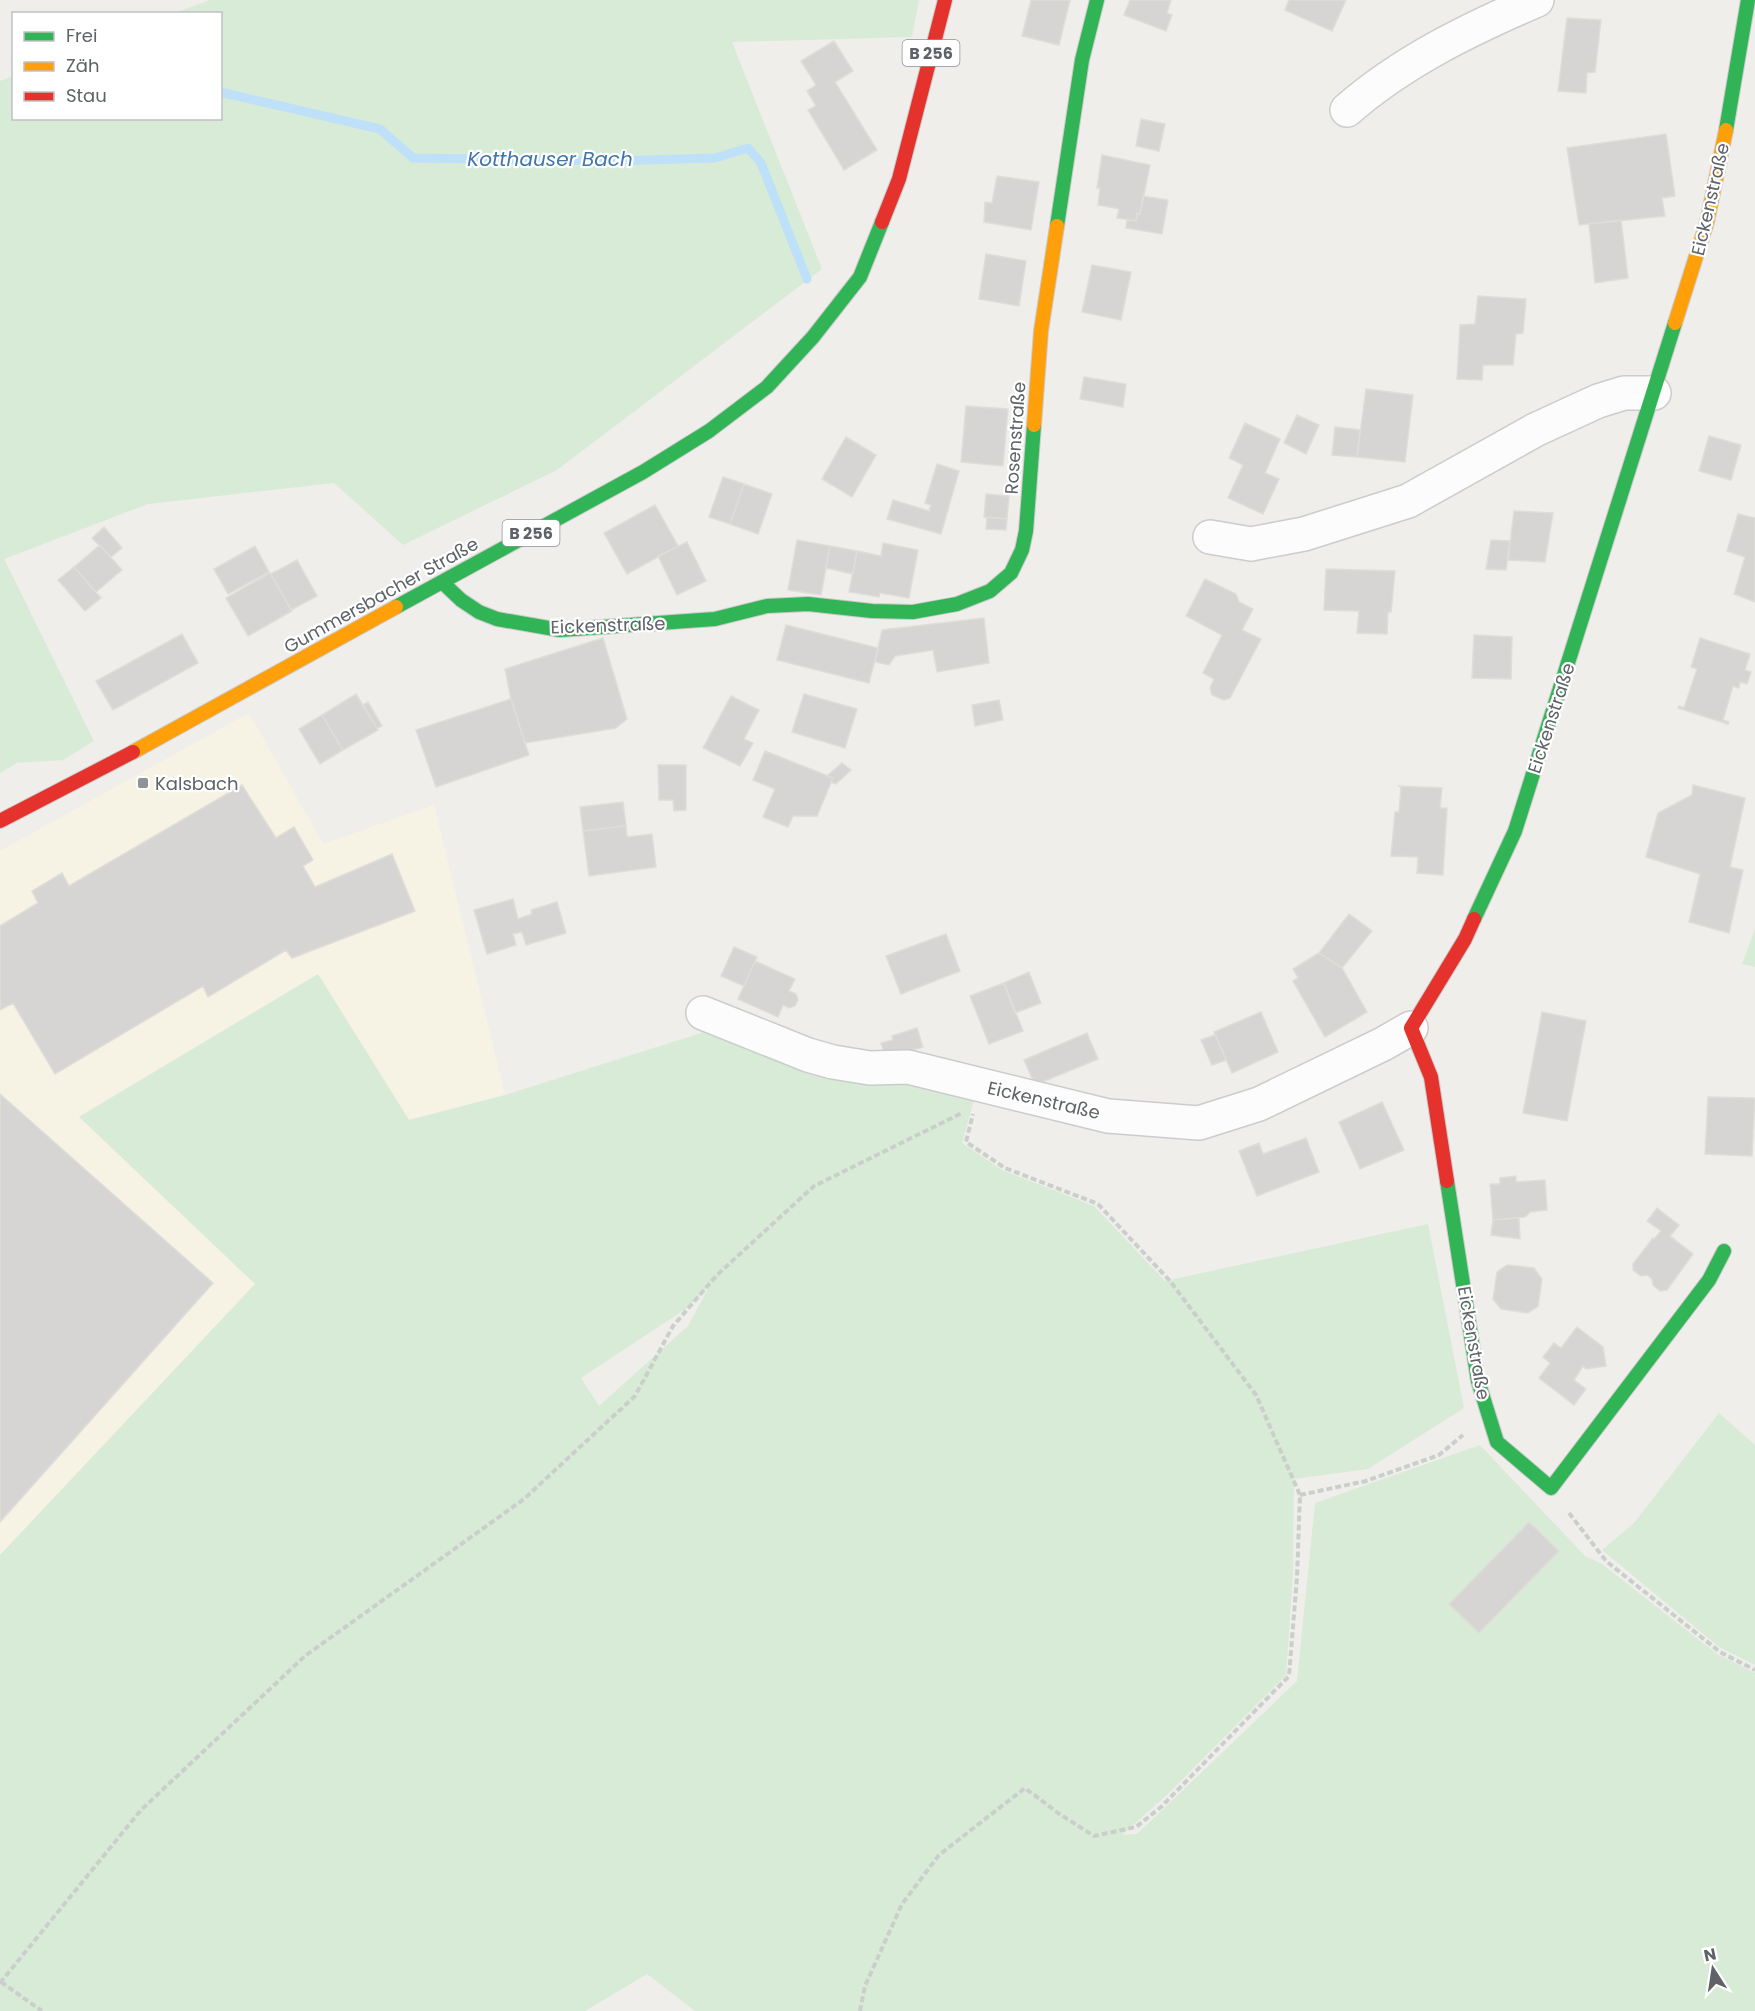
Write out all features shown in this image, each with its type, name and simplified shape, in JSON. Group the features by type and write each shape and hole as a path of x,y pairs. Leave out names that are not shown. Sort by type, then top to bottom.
{"street":[{"name":"Gummersbacher Straße","path":"0,821 118,760 643,472 709,431 767,387 813,337 860,277 895,190 945,0"},
{"name":"Rosenstraße","path":"715,619 767,606 808,604 872,611 914,612 957,604 990,591 1011,573 1022,550 1026,531 1041,331 1082,60 1097,0"},
{"path":"1347,110 1366,93 1425,54 1484,23 1537,0"},
{"name":"Eickenstraße","path":"704,1013 808,1055 870,1068 908,1067 979,1096 1108,1116 1199,1123 1258,1104 1383,1044 1411,1028 1465,939 1515,831 1707,222 1731,110 1748,0"},
{"path":"1210,537 1251,544 1315,531 1408,501 1535,430 1598,401 1624,393 1654,393"},
{"name":"Eickenstraße","path":"442,582 470,606 497,619 560,630 715,619"},
{"name":"Eickenstraße","path":"1411,1028 1431,1077 1478,1382 1488,1415 1497,1442 1551,1488"},
{"path":"1551,1488 1709,1280 1724,1251"}],"path":[{"path":"860,2011 865,1986 902,1904 939,1855 1025,1788 1094,1836 1136,1827 1161,1807 1289,1676 1297,1577 1300,1495 1256,1395 1170,1281 1098,1204 1005,1168 966,1142 979,1096"},
{"path":"42,2011 1,1983 141,1810 305,1656 524,1498 635,1396 673,1326 717,1275 813,1186 979,1096"},
{"path":"1300,1495 1366,1481 1439,1455 1488,1415"},
{"path":"1551,1488 1606,1561 1720,1652 1755,1670"}],"shaded area":[{"path":"249,713 323,844 434,805 505,1095 409,1120 318,974 79,1116 255,1284 0,1555 0,851"}],"green space":[{"path":"210,0 919,0 912,37 732,42 822,269 557,470 403,545 334,483 148,504 4,559 94,741 63,760 17,763 0,773 0,81 12,76 12,120 222,120 222,12 178,12"},
{"path":"1755,929 1755,967 1742,964"},
{"path":"318,974 409,1120 505,1095 739,1021 890,1080 974,1100 962,1143 1002,1170 1094,1206 1165,1281 1428,1224 1464,1408 1368,1469 1294,1479 1293,1576 1286,1675 1168,1794 1122,1835 1137,1834 1297,1681 1315,1503 1480,1445 1585,1556 1602,1564 1717,1654 1755,1673 1755,2011 695,2011 647,1974 585,2011 0,2011 0,1555 255,1284 79,1117","holes":["709,1287 688,1326 599,1406 581,1378 687,1308"]},
{"path":"1719,1413 1755,1445 1755,1665 1719,1647 1602,1550 1634,1523"}],"building":[{"path":"1031,0 1070,0 1059,45 1022,36"},
{"path":"1130,0 1171,0 1167,13 1172,15 1166,31 1124,15"},
{"path":"1289,0 1346,0 1332,31 1285,10"},
{"path":"1567,18 1601,20 1595,72 1587,73 1586,93 1558,91"},
{"path":"834,41 853,71 835,82 877,150 844,170 808,110 816,106 807,91 816,85 801,61"},
{"path":"1141,119 1165,124 1159,151 1136,146"},
{"path":"1666,134 1675,196 1662,198 1665,216 1579,225 1567,148"},
{"path":"1102,155 1150,165 1140,214 1137,213 1136,221 1117,218 1119,209 1098,205 1100,188 1097,188"},
{"path":"997,176 1039,182 1031,230 984,222 985,202 992,203"},
{"path":"1143,196 1168,200 1162,234 1126,228 1127,220 1136,221 1137,213 1140,214"},
{"path":"1621,220 1628,278 1595,283 1589,224"},
{"path":"986,254 1026,261 1019,306 979,299"},
{"path":"1092,265 1131,272 1121,320 1082,312"},
{"path":"1478,296 1526,299 1523,333 1516,334 1513,365 1483,365 1482,380 1457,379 1460,325 1475,324"},
{"path":"1084,377 1126,384 1123,407 1080,399"},
{"path":"1366,389 1413,395 1405,462 1357,457"},
{"path":"966,406 1008,409 1003,466 961,462"},
{"path":"1297,415 1319,425 1306,454 1284,443"},
{"path":"1245,423 1280,439 1265,473 1279,479 1263,514 1228,498 1243,465 1229,458"},
{"path":"1335,427 1360,430 1357,457 1332,455"},
{"path":"1709,436 1741,445 1731,480 1699,471"},
{"path":"846,437 876,455 852,497 822,479"},
{"path":"937,464 959,471 941,534 887,519 893,500 929,511 931,505 925,503"},
{"path":"723,477 744,484 730,524 709,517"},
{"path":"744,484 772,494 758,534 730,524"},
{"path":"986,494 1009,496 1007,519 984,517"},
{"path":"655,505 678,546 627,574 604,533"},
{"path":"1514,511 1553,513 1545,562 1508,560"},
{"path":"1738,514 1755,518 1755,602 1734,594 1745,557 1727,551"},
{"path":"987,517 1007,519 1006,530 986,529"},
{"path":"104,527 122,548 111,557 92,538"},
{"path":"797,540 830,546 821,595 788,590"},
{"path":"1491,540 1510,541 1506,570 1486,569"},
{"path":"687,542 706,581 677,595 658,556"},
{"path":"883,543 918,550 909,598 880,593 879,597 849,592 857,551 881,556"},
{"path":"100,545 122,570 96,592 74,567"},
{"path":"255,546 269,572 228,594 214,569"},
{"path":"830,546 857,551 853,574 826,568"},
{"path":"297,560 317,596 291,610 271,574"},
{"path":"74,567 101,598 85,611 58,580"},
{"path":"1326,569 1395,571 1387,634 1357,633 1359,611 1324,610"},
{"path":"270,573 292,611 248,636 226,598"},
{"path":"1205,579 1236,594 1239,602 1253,609 1242,630 1261,639 1230,698 1224,700 1212,695 1210,688 1214,679 1203,673 1222,635 1186,616"},
{"path":"984,618 989,663 937,672 933,650 895,656 889,665 875,662 882,630"},
{"path":"786,625 878,648 869,683 777,660"},
{"path":"182,634 198,663 113,710 96,681"},
{"path":"1474,635 1512,637 1511,679 1472,678"},
{"path":"603,638 627,719 616,728 525,743 511,699 505,669"},
{"path":"1700,638 1750,654 1745,670 1751,672 1747,684 1740,682 1739,688 1733,686 1723,720 1729,722 1728,724 1678,708 1679,706 1684,708 1697,669 1691,667"},
{"path":"356,694 378,730 343,750 322,715"},
{"path":"804,694 857,709 845,748 792,732"},
{"path":"731,696 759,710 744,739 753,743 740,766 703,748"},
{"path":"511,699 529,755 436,787 416,730"},
{"path":"999,700 1003,720 975,726 972,705"},
{"path":"368,702 382,726 377,728 363,705"},
{"path":"322,715 343,750 320,764 299,729"},
{"path":"765,751 833,778 817,816 793,816 788,827 763,817 775,789 753,780"},
{"path":"842,763 851,770 836,784 831,782 833,778 827,776"},
{"path":"658,765 686,765 686,810 674,811 673,800 659,800"},
{"path":"242,785 276,838 294,827 313,860 303,866 315,887 392,854 415,911 292,958 286,950 208,997 203,986 55,1074 13,1003 0,1010 0,926 38,903 32,891 62,873 69,886"},
{"path":"1693,785 1745,798 1730,867 1743,870 1729,933 1689,922 1700,874 1646,857 1658,813 1692,795"},
{"path":"1398,786 1442,788 1440,808 1447,808 1443,875 1417,873 1418,857 1391,856 1395,812 1399,812 1401,787"},
{"path":"623,802 626,826 583,831 580,807"},
{"path":"626,826 627,837 652,834 656,867 589,876 583,831"},
{"path":"513,899 518,919 532,914 531,910 557,902 566,933 526,945 522,932 513,934 516,945 487,954 474,910"},
{"path":"1349,914 1372,931 1342,968 1319,953"},
{"path":"946,934 960,971 901,994 886,956"},
{"path":"734,947 757,957 744,986 721,976"},
{"path":"1319,953 1342,968 1367,1012 1325,1037 1293,981 1298,978 1293,969"},
{"path":"755,961 795,979 789,991 796,994 798,1000 795,1006 789,1008 783,1005 778,1017 738,999"},
{"path":"1029,972 1041,1003 1015,1013 1004,983"},
{"path":"1004,983 1023,1031 989,1044 970,996"},
{"path":"1261,1012 1278,1052 1232,1073 1214,1032"},
{"path":"1542,1012 1586,1021 1567,1121 1523,1113"},
{"path":"917,1028 923,1047 897,1055 885,1055 881,1043 893,1040 892,1036"},
{"path":"1087,1033 1098,1059 1035,1085 1024,1060"},
{"path":"1215,1035 1226,1060 1212,1065 1201,1040"},
{"path":"0,1094 213,1283 0,1522"},
{"path":"1708,1097 1755,1098 1752,1156 1705,1154"},
{"path":"1382,1102 1404,1150 1360,1169 1339,1122"},
{"path":"1306,1138 1319,1172 1257,1196 1239,1151 1259,1143 1263,1154"},
{"path":"1516,1176 1516,1182 1545,1180 1547,1210 1530,1212 1525,1217 1493,1220 1490,1184 1500,1184 1500,1178"},
{"path":"1657,1208 1679,1225 1670,1236 1693,1254 1667,1290 1660,1291 1647,1275 1641,1276 1633,1270 1633,1264 1661,1231 1647,1221"},
{"path":"1519,1218 1520,1239 1491,1235 1493,1220"},
{"path":"1507,1265 1534,1268 1542,1279 1538,1306 1528,1313 1501,1309 1493,1299 1497,1272"},
{"path":"1577,1327 1603,1347 1606,1366 1586,1369 1583,1366 1574,1380 1586,1389 1574,1405 1539,1378 1550,1363 1543,1357 1554,1343 1561,1348"},
{"path":"1529,1522 1559,1551 1479,1633 1449,1604"}],"waterway":[{"name":"Kotthauser Bach","path":"222,92 380,129 413,158 613,161 715,158 748,148 761,163 807,279"}],"traffic: fast":[{"path":"1057,226 1082,60 1097,0"},
{"path":"1726,130 1748,0"},
{"path":"396,607 643,472 709,431 767,387 813,337 860,277 882,222"},
{"path":"1474,919 1515,831 1675,323"},
{"path":"442,582 461,600 479,612 497,619 560,630 715,619 767,606 808,604 872,611 913,612 957,604 990,591 1011,573 1022,550 1026,531 1034,425"},
{"path":"1447,1181 1478,1381 1497,1442 1551,1488 1709,1280 1724,1251"}],"traffic: slow":[{"path":"1675,323 1707,222 1726,130"},
{"path":"1034,425 1041,331 1057,226"},
{"path":"133,752 396,607"}],"traffic: jam":[{"path":"882,222 899,179 945,0"},
{"path":"0,821 133,752"},
{"path":"1447,1181 1431,1077 1411,1028 1465,939 1474,919"}],"place":[{"name":"Kalsbach","path":"143,783"}]}
